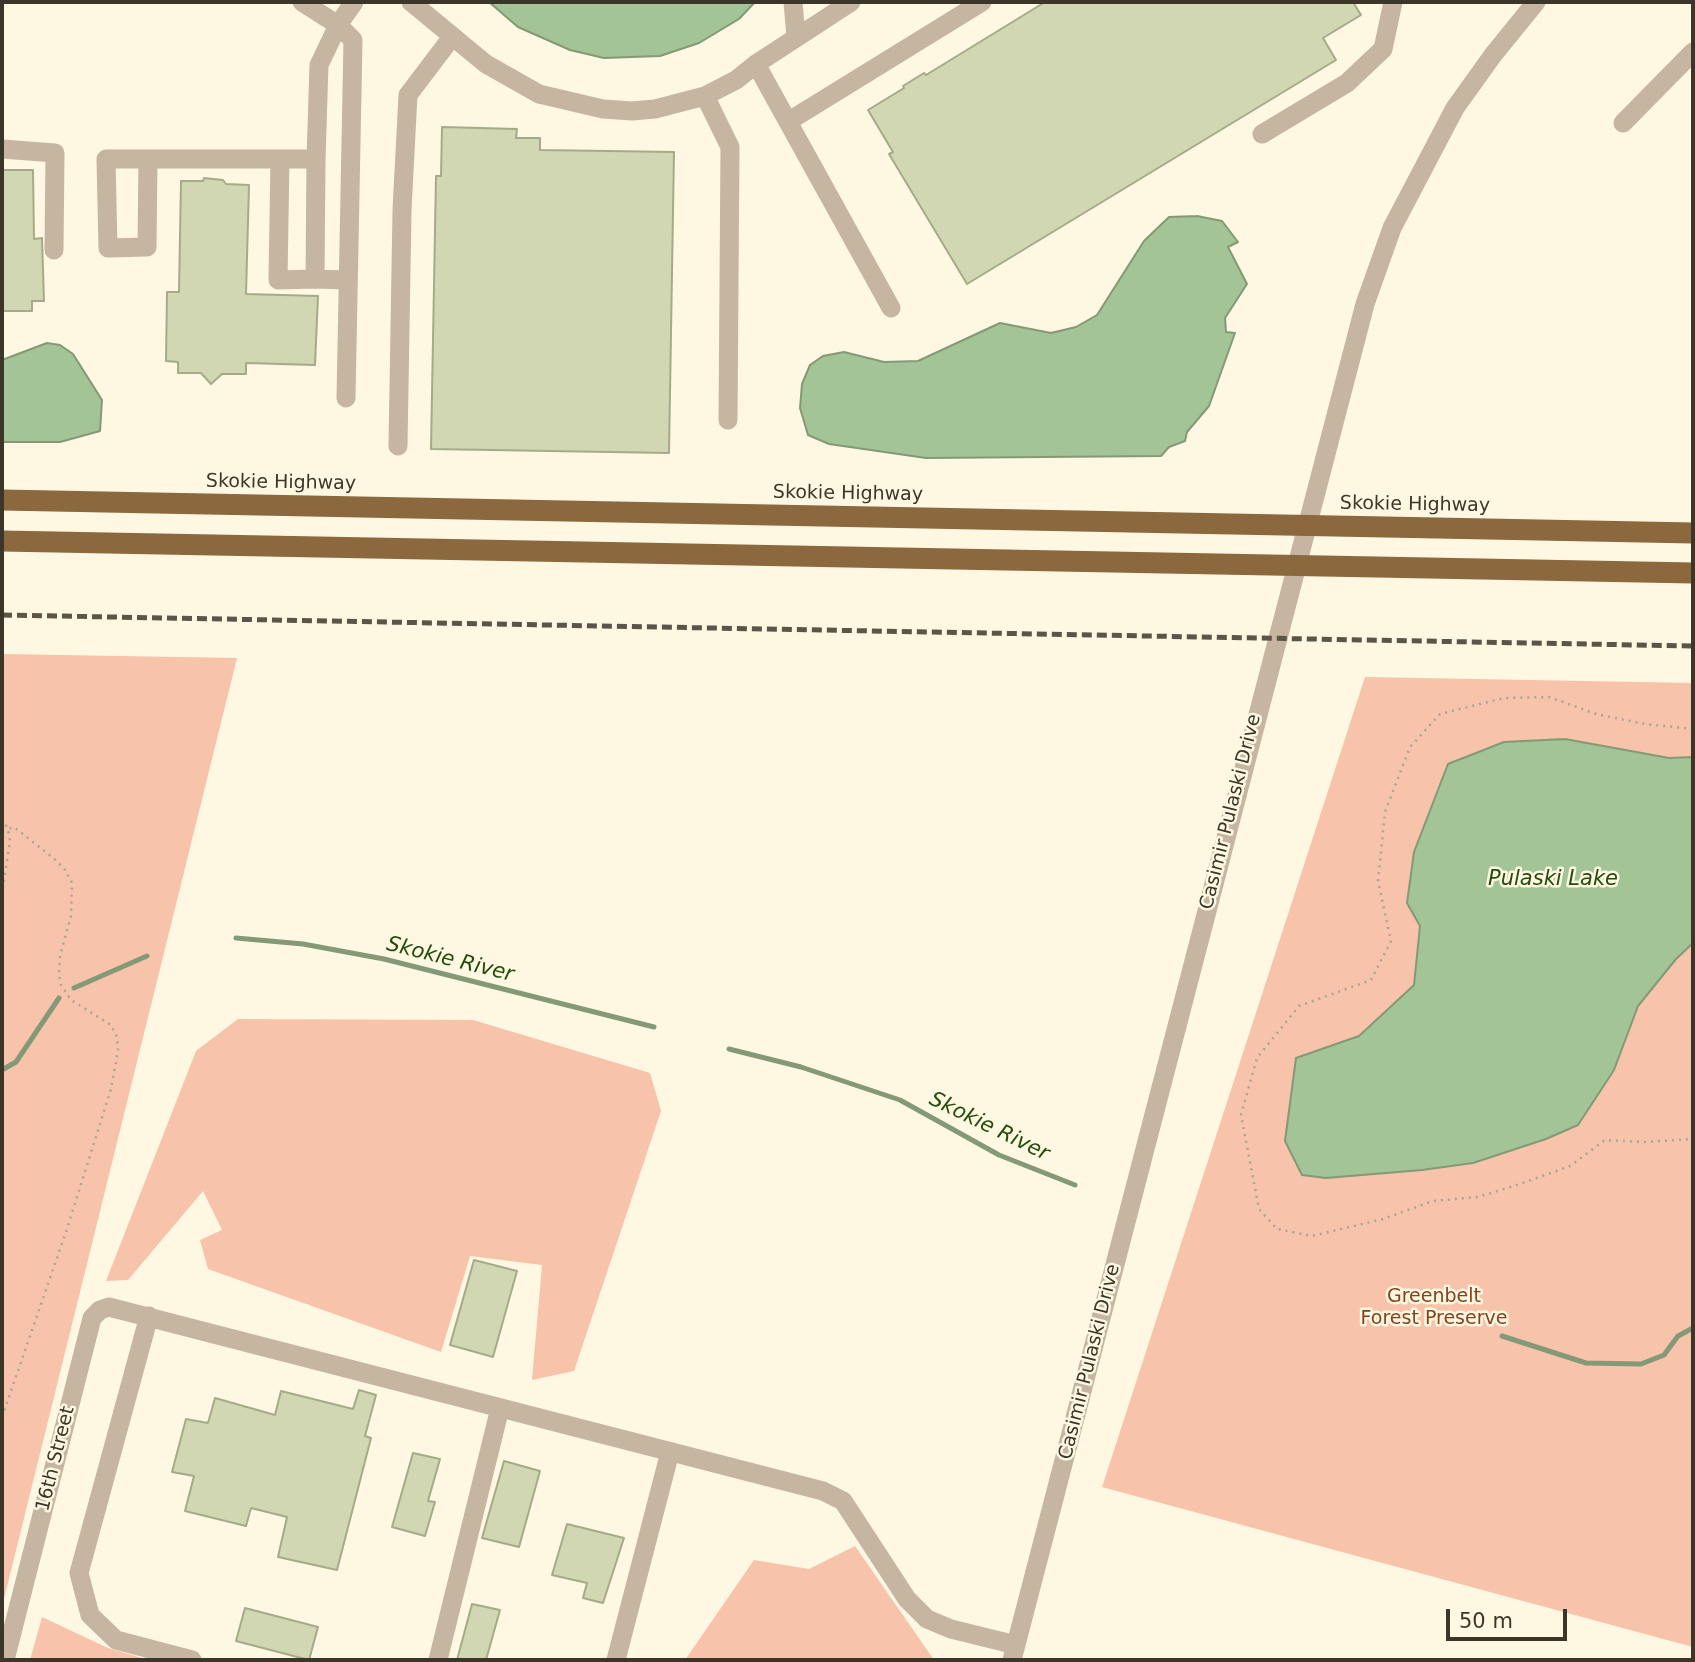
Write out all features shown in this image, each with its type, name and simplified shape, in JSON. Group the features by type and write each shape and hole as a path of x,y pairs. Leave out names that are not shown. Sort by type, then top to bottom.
{"highway":[{"name":"Skokie Highway","path":"2,500 1693,533"},
{"path":"2,541 1693,573"}],"street":[{"path":"302,2 338,25 353,40 346,398"},
{"path":"315,279 319,65 338,25 354,2"},
{"path":"411,2 486,64 538,94 603,109 632,111 680,104 705,96 736,80 851,2"},
{"path":"793,2 796,37"},
{"path":"789,121 982,2"},
{"path":"1262,134 1347,83 1383,49 1393,2"},
{"name":"Casimir Pulaski Drive","path":"1014,1652 1364,304 1392,229 1455,108 1536,2"},
{"path":"398,446 402,210 408,95 452,37"},
{"path":"1623,123 1693,52"},
{"path":"756,64 891,308"},
{"path":"705,96 730,147 728,421"},
{"path":"2,149 55,153 54,250"},
{"path":"148,159 147,247 108,248 106,159 148,159 280,159 316,159"},
{"path":"280,159 278,280 347,280"},
{"name":"16th Street","path":"5,1660 92,1318 100,1310 109,1307 823,1491 843,1501 907,1600 927,1619 1014,1652"},
{"path":"149,1316 79,1573 90,1615 116,1640 192,1660"},
{"path":"438,1660 500,1408"},
{"path":"616,1660 670,1452"}],"path":[{"path":"1693,729 1645,724 1596,714 1549,697 1504,698 1440,714 1409,747 1385,812 1378,881 1391,941 1371,980 1299,1006 1256,1058 1241,1115 1259,1209 1277,1229 1312,1236 1383,1219 1433,1201 1478,1197 1520,1184 1570,1166 1605,1140 1642,1142 1693,1139"},
{"path":"2,819 8,829 10,841 2,894"},
{"path":"2,1417 66,1232 111,1089 118,1050 117,1037 111,1026 71,1000 61,985 60,956 71,916 72,883 64,868 52,857 14,827 8,829"}],"green space":[{"path":"2,654 237,658 2,1607"},
{"name":"Greenbelt Forest Preserve","path":"1365,677 1693,683 1693,1647 1102,1487"},
{"path":"238,1019 473,1020 650,1073 661,1111 574,1371 532,1380 542,1265 470,1256 441,1352 208,1269 200,1240 222,1230 203,1191 128,1280 106,1281 196,1051"},
{"path":"855,1546 934,1660 685,1660 754,1560 809,1569"},
{"path":"42,1617 108,1648 149,1660 30,1660"}],"water":[{"path":"489,2 755,2 739,19 699,43 660,56 604,58 570,50 518,27"},
{"path":"1197,216 1222,221 1238,242 1228,247 1247,284 1225,318 1226,332 1235,333 1209,406 1187,432 1185,441 1169,447 1161,456 926,458 829,444 808,435 800,408 802,384 810,365 823,356 844,352 884,362 918,361 1000,323 1051,333 1076,327 1097,315 1144,241 1169,217"},
{"path":"47,343 60,345 73,354 102,400 100,431 60,442 2,442 2,360"},
{"name":"Pulaski Lake","path":"1565,739 1669,758 1693,757 1693,943 1676,959 1638,1006 1614,1070 1578,1125 1546,1139 1473,1163 1326,1178 1302,1175 1285,1141 1296,1058 1359,1036 1414,985 1420,926 1407,903 1414,852 1448,764 1504,742"}],"building":[{"path":"1045,2 1353,2 1361,15 1323,38 1336,60 967,284 889,154 893,152 868,110 924,73 926,75"},
{"path":"442,127 517,129 516,138 540,138 540,150 674,152 669,453 431,449 436,176 441,176"},
{"path":"2,170 33,170 34,239 42,238 44,301 32,301 32,311 2,311"},
{"path":"204,178 223,180 226,184 249,185 246,294 318,296 315,365 246,363 246,374 222,374 211,384 201,373 178,373 178,362 166,361 167,292 179,292 181,181 203,181"},
{"path":"474,1260 517,1271 493,1357 450,1345"},
{"path":"359,1390 376,1395 365,1436 371,1438 337,1570 278,1557 287,1517 251,1508 246,1526 185,1511 194,1476 172,1472 186,1419 208,1423 215,1398 275,1415 281,1391 353,1409"},
{"path":"413,1453 440,1459 428,1501 435,1502 425,1536 392,1527"},
{"path":"504,1461 540,1471 519,1547 482,1538"},
{"path":"567,1524 624,1538 603,1603 583,1598 587,1583 552,1575"},
{"path":"472,1604 500,1610 486,1660 457,1660"},
{"path":"245,1608 318,1627 309,1660 236,1641"}],"waterway":[{"name":"Skokie River","path":"236,938 303,944 384,959 654,1027"},
{"name":"Skokie River","path":"74,988 147,956"},
{"name":"Skokie River","path":"2,1070 16,1062 59,998"},
{"name":"Skokie River","path":"729,1049 801,1067 900,1100 999,1155 1075,1185"},
{"name":"Skokie River","path":"1502,1336 1586,1363 1641,1364 1664,1355 1678,1336 1693,1328"}],"railway":[{"path":"2,615 1693,646"}]}
